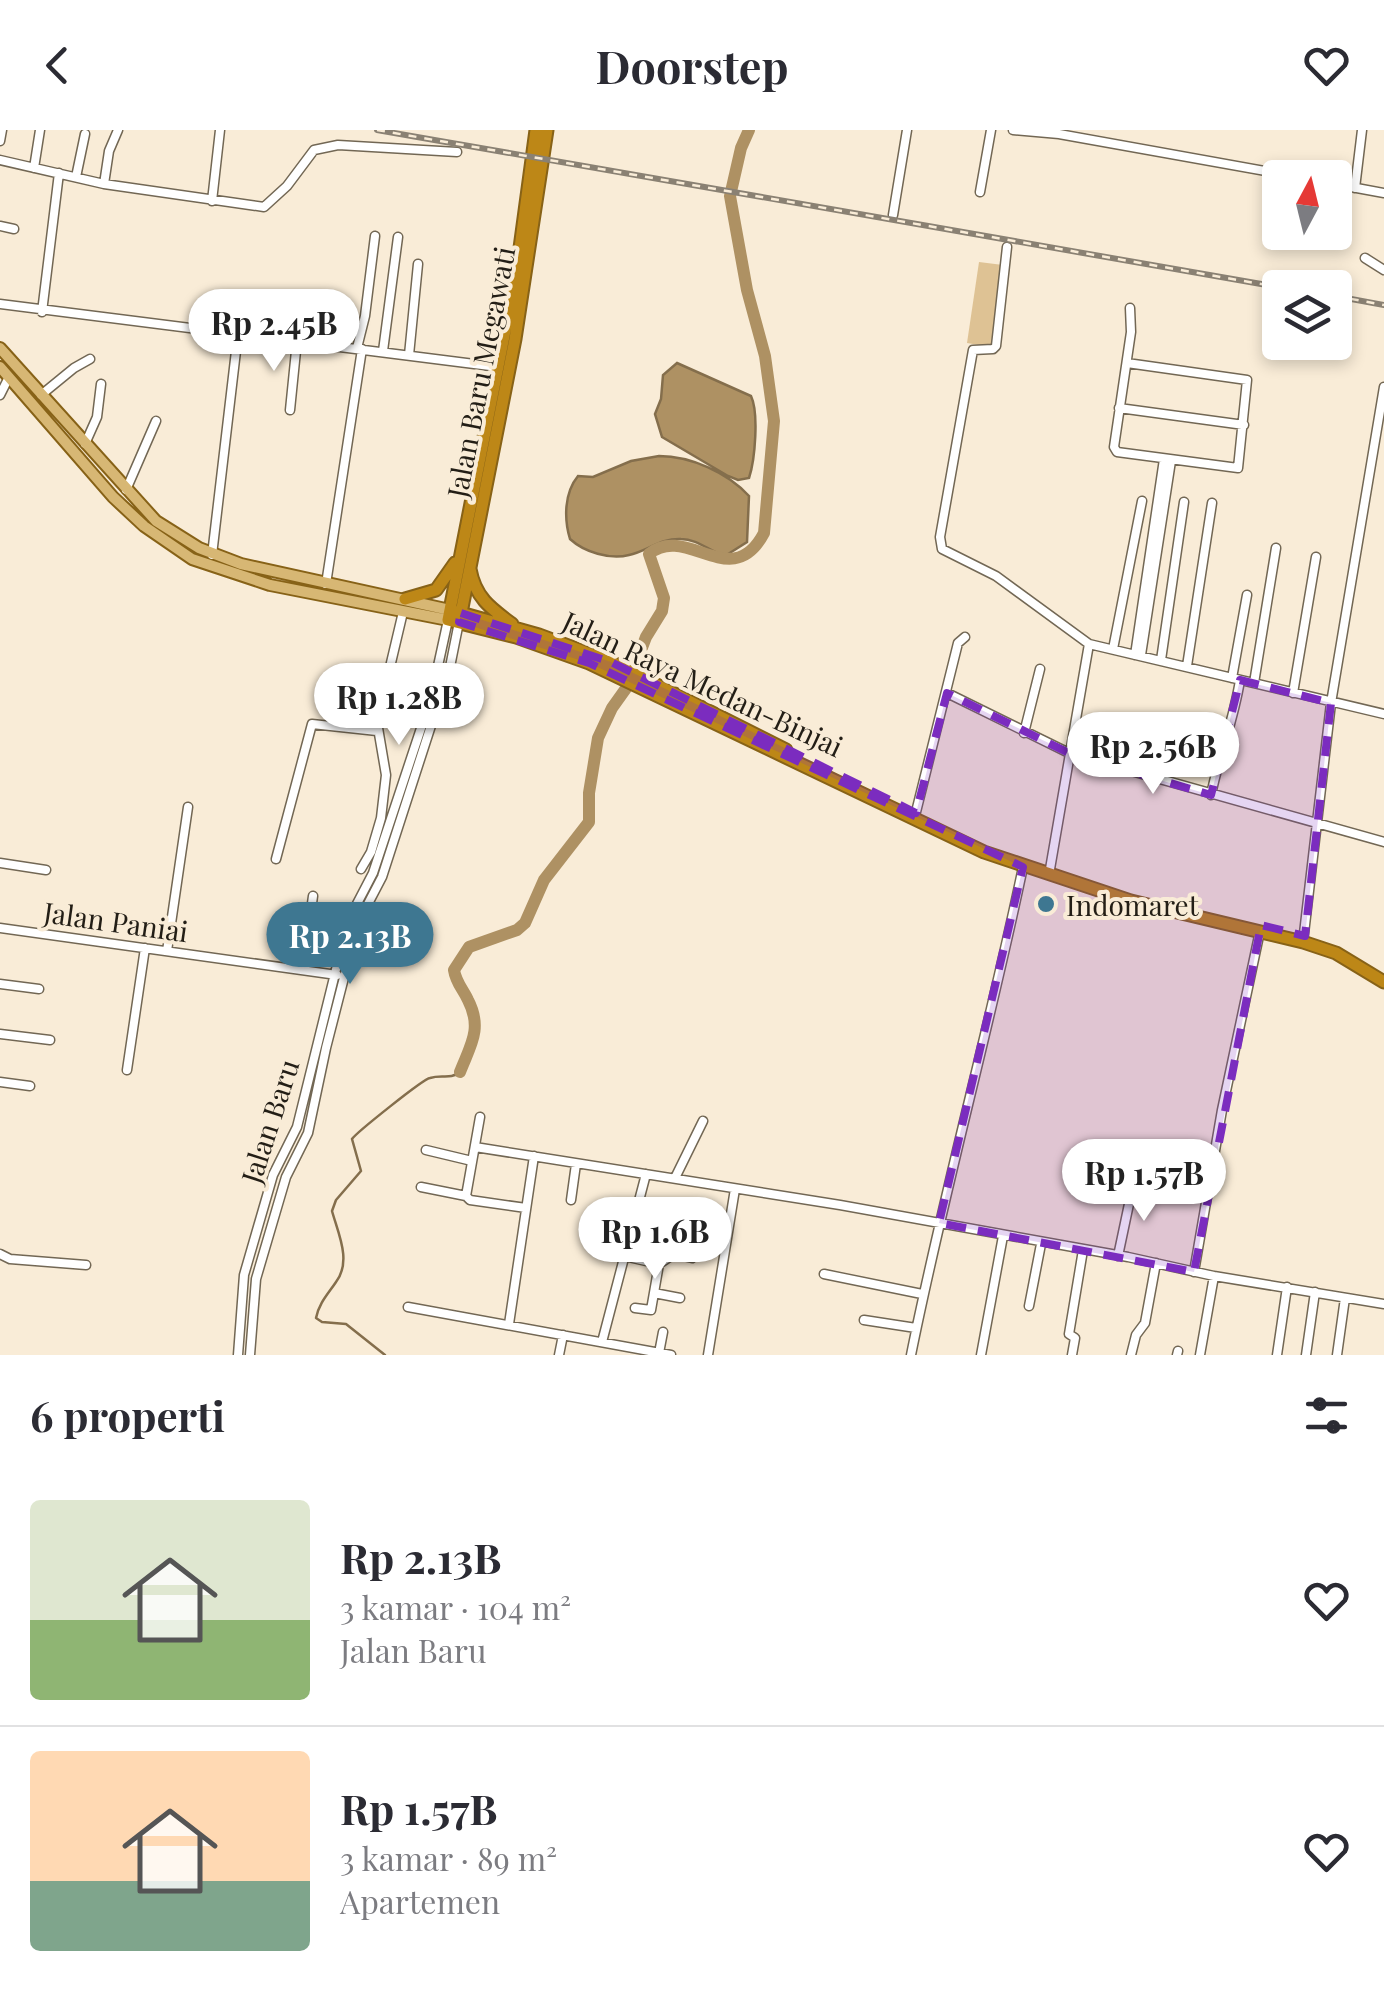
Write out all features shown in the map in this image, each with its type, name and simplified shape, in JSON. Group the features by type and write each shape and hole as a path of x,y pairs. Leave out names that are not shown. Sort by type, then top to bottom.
{"highway":[{"name":"Jalan Baru Megawati","path":"503,363 536,130"},
{"name":"Jalan Baru Megawati","path":"455,616 547,130"},
{"path":"404,605 440,586 464,558"},
{"path":"464,558 481,599 520,629"},
{"name":"Jalan Raya Medan-Binjai","path":"455,616 520,629 609,667 986,846 1063,877 1185,915 1304,939"},
{"name":"Jalan Raya Medan-Binjai","path":"455,616 609,667"},
{"name":"Jalan Raya Medan-Binjai","path":"664,693 940,831 1023,866 1338,948 1384,978"}],"main road":[{"name":"Jalan Raya Medan-Binjai","path":"0,348 156,520 212,555 455,616"},
{"name":"Jalan Raya Medan-Binjai","path":"0,366 113,497 144,526 192,560 270,585 404,605"}],"street":[{"path":"0,141 2,130"},
{"path":"34,168 40,130"},
{"path":"104,184 108,152 118,130"},
{"path":"212,201 220,130"},
{"path":"893,215 908,130"},
{"path":"980,192 992,130"},
{"path":"1013,130 1059,134 1262,170"},
{"path":"1355,188 1362,130"},
{"path":"76,177 85,134"},
{"path":"0,160 104,184 264,207 288,186 314,150 330,146 457,152"},
{"path":"42,312 59,174"},
{"path":"1352,187 1384,193"},
{"path":"0,226 14,229"},
{"path":"326,584 375,236"},
{"path":"382,352 398,237"},
{"path":"1007,246 996,346 973,350 940,543 944,550 1011,586 1089,644 1384,714"},
{"path":"1365,258 1384,270"},
{"path":"409,354 418,264"},
{"path":"0,304 382,352 503,363"},
{"path":"1127,363 1243,377 1248,384 1239,466 1235,470 1117,452 1114,447 1127,363 1130,308"},
{"path":"212,555 238,334"},
{"path":"290,410 296,341"},
{"path":"41,395 90,359"},
{"path":"0,395 9,377"},
{"path":"85,444 97,417 101,384"},
{"path":"1304,939 1331,703 1384,387"},
{"path":"1119,408 1244,425"},
{"path":"126,490 156,421"},
{"path":"1370,457 1384,459"},
{"path":"1138,655 1168,460"},
{"path":"1113,650 1142,501"},
{"path":"1161,660 1184,502"},
{"path":"1187,666 1212,502"},
{"path":"1254,683 1276,548"},
{"path":"1293,692 1316,557"},
{"path":"1212,795 1221,748 1232,724 1247,594"},
{"path":"361,868 384,834 386,775 376,731 404,605"},
{"name":"Jalan Baru","path":"238,1355 244,1275 273,1176 297,1127 339,976 358,923 382,877 384,834 450,667 455,616"},
{"path":"916,812 958,644 965,637"},
{"path":"1050,869 1089,644"},
{"path":"1024,732 1040,669"},
{"path":"947,693 1071,754 1212,795 1317,820 1384,842"},
{"path":"276,859 312,724 376,731"},
{"path":"167,951 188,807"},
{"path":"0,863 46,870"},
{"path":"911,1355 922,1294 994,1010 1023,866"},
{"path":"304,970 313,896"},
{"name":"Jalan Paniai","path":"0,928 339,976"},
{"path":"1194,1272 1222,1110 1260,931"},
{"path":"128,1070 145,948"},
{"name":"Jalan Baru","path":"250,1355 256,1279 286,1178 308,1134 339,976"},
{"path":"0,984 39,989"},
{"path":"0,1034 50,1040"},
{"path":"0,1082 30,1086"},
{"path":"466,1196 480,1117"},
{"path":"675,1178 703,1121"},
{"path":"475,1147 675,1178 1384,1304"},
{"path":"426,1150 472,1161"},
{"path":"508,1324 534,1156"},
{"path":"570,1200 576,1164"},
{"path":"602,1342 646,1174"},
{"path":"1118,1256 1133,1185"},
{"path":"420,1187 470,1200 526,1208"},
{"path":"708,1355 735,1189"},
{"path":"620,1210 668,1219"},
{"path":"981,1355 1003,1236"},
{"path":"1028,1306 1042,1244"},
{"path":"1072,1355 1075,1338 1069,1333 1083,1250"},
{"path":"0,1254 31,1261 86,1264"},
{"path":"635,1308 651,1310 659,1264 674,1254 692,1258"},
{"path":"624,1256 659,1264"},
{"path":"1131,1355 1136,1334 1145,1324 1156,1263"},
{"path":"824,1274 922,1294"},
{"path":"1200,1355 1214,1276"},
{"path":"1277,1355 1287,1287"},
{"path":"1306,1355 1315,1292"},
{"path":"654,1293 680,1298"},
{"path":"1336,1355 1344,1298"},
{"path":"408,1308 562,1334 646,1353 666,1354 663,1332"},
{"path":"864,1320 916,1328"},
{"path":"559,1355 562,1334"}],"highlighted area":[{"path":"461,613 611,662 916,813 947,693 1071,754 1211,795 1240,680 1331,703 1305,936 1261,925 1194,1272 939,1223 1023,867 589,663 459,622"}],"shaded area":[{"path":"979,262 1003,265 991,347 967,343"},
{"path":"677,363 751,396 755,437 749,478 738,480 728,476 662,437 655,414 663,375"},
{"path":"659,456 708,467 749,496 747,542 725,556 681,539 629,555 606,556 570,539 566,506 578,476 593,477 631,461"}],"waterway":[{"path":"460,1072 475,1029 472,1010 454,970 469,947 517,930 525,923 544,880 589,822 589,793 598,738 662,611 664,598 649,554 678,546 738,558 751,550 764,533 774,421 765,356 747,290 730,196 749,130"},
{"path":"385,1355 346,1324 316,1318 343,1265 332,1211 336,1200 361,1171 352,1139 425,1081 460,1072"}],"railway":[{"path":"377,130 1262,284"},
{"path":"1352,299 1384,305"}],"place":[{"name":"Indomaret","path":"1046,904"}]}
